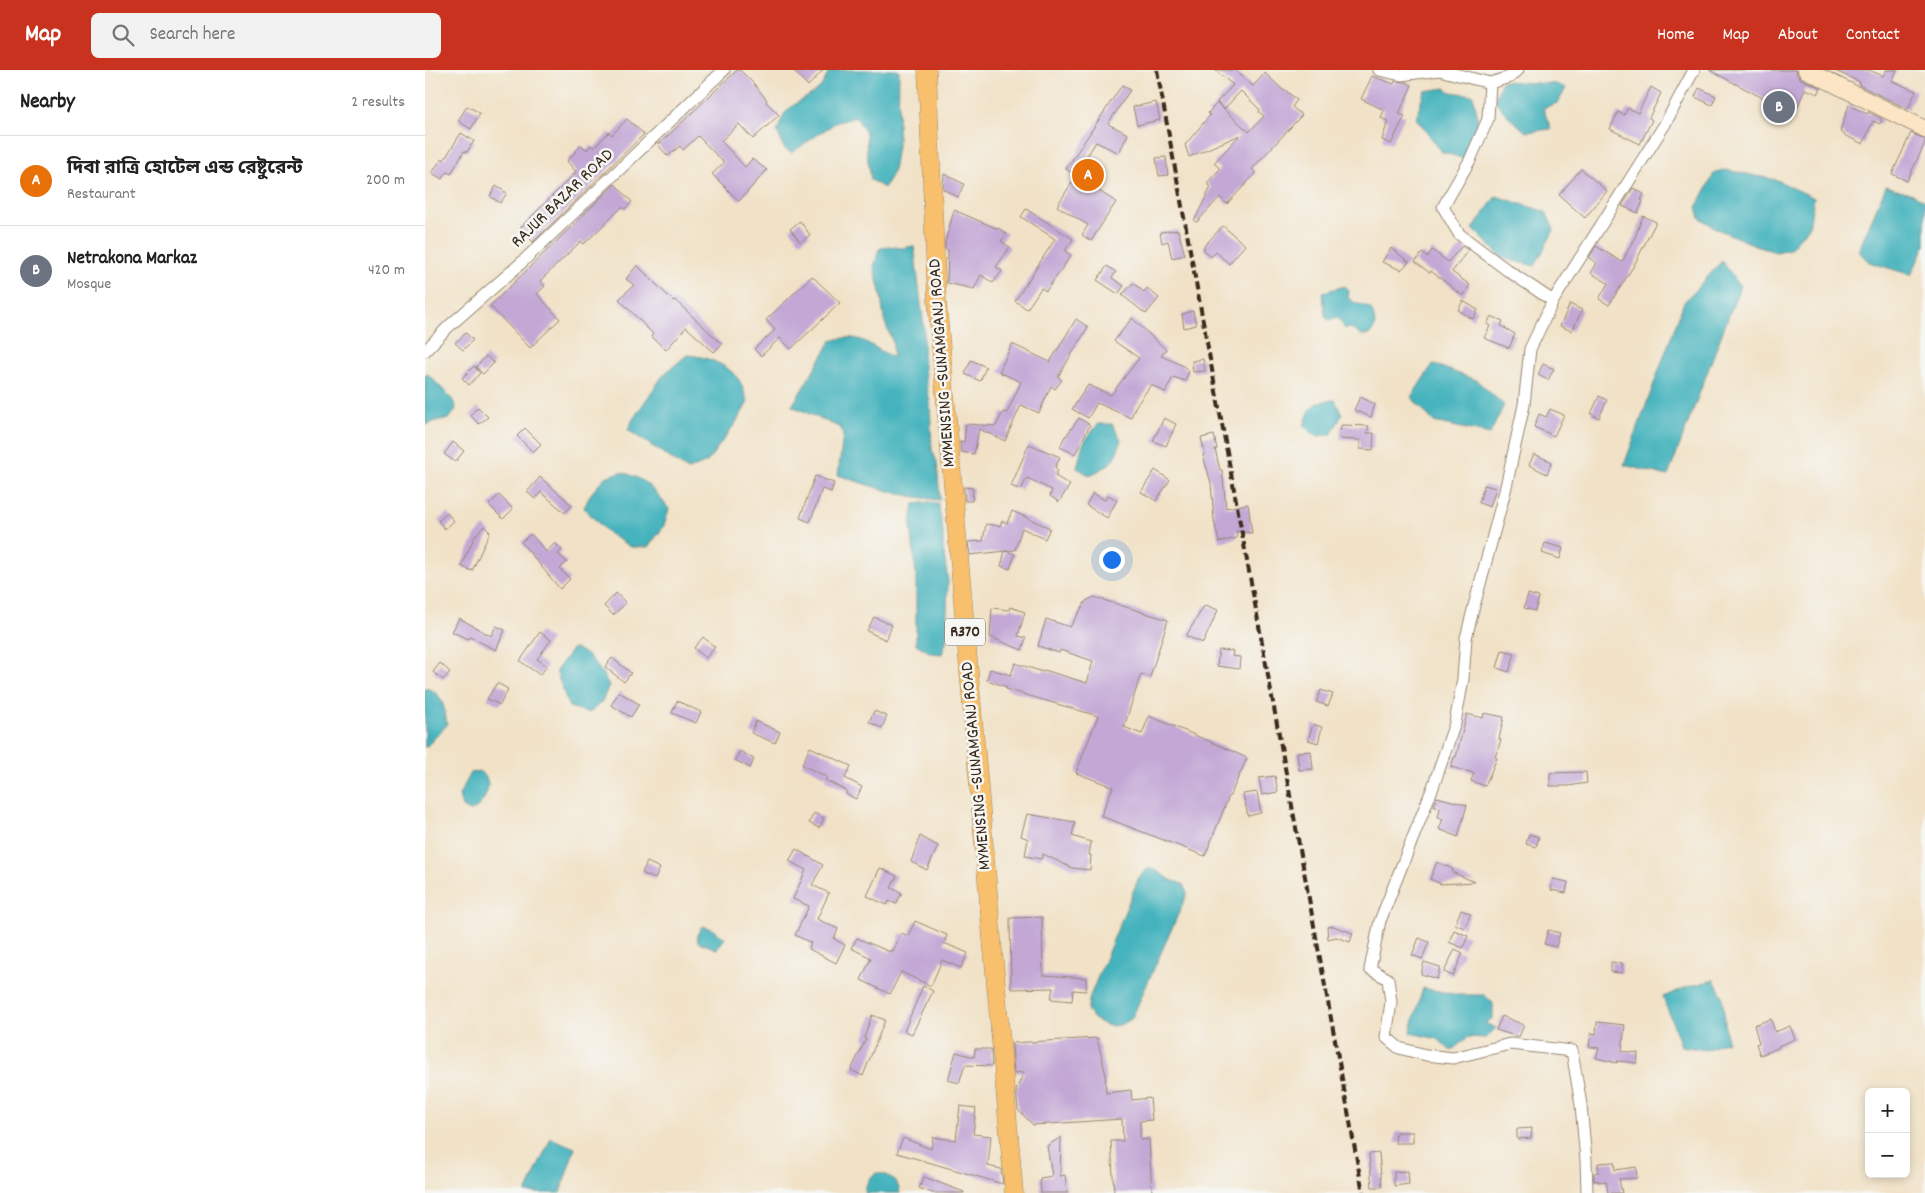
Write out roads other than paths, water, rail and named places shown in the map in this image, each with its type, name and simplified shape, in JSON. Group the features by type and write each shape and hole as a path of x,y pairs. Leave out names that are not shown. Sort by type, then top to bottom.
{"main road":[{"name":"MYMENSING -SUNAMGANJ ROAD","path":"927,70 937,301 1014,1193"},
{"path":"1806,70 1925,129"}],"street":[{"name":"RAJUR BAZAR ROAD","path":"425,350 448,327 519,265 724,70"},
{"path":"1379,70 1401,75 1439,70 1490,83 1511,76 1518,70"},
{"path":"1587,1193 1581,1105 1572,1051 1510,1044 1453,1058 1426,1055 1399,1048 1386,1038 1391,1002 1388,980 1370,969 1380,920 1433,787 1455,722 1463,679 1466,638 1505,491 1524,405 1530,349 1553,301 1665,124 1695,70"},
{"path":"1490,83 1488,119 1470,160 1443,207 1459,234 1553,301"}],"water":[{"path":"829,70 899,70 898,139 893,172 884,188 871,180 866,133 856,117 835,123 791,153 784,148 777,131 785,113 816,91 821,86"},
{"path":"1502,81 1556,84 1566,88 1558,103 1543,108 1551,129 1526,132 1504,112 1495,100"},
{"path":"1445,88 1451,92 1473,95 1477,114 1477,128 1474,142 1465,159 1442,152 1416,118 1424,91"},
{"path":"1726,170 1777,180 1814,198 1809,227 1790,249 1776,252 1762,248 1717,229 1700,218 1697,207 1715,172"},
{"path":"1886,186 1913,194 1925,201 1925,246 1911,275 1869,262 1858,251"},
{"path":"1496,196 1546,212 1554,230 1535,266 1502,258 1473,229"},
{"path":"889,246 901,248 914,246 924,328 923,356 930,403 932,450 937,462 940,500 888,491 838,475 843,435 841,428 792,406 831,341 841,338 857,339 893,357 893,343 884,320 881,296 874,267 879,249"},
{"path":"1722,261 1740,286 1668,476 1624,465 1684,302"},
{"path":"1345,286 1349,291 1348,298 1367,306 1373,312 1375,327 1369,335 1360,335 1351,328 1345,329 1338,317 1329,320 1325,316 1323,292"},
{"path":"687,355 708,359 729,369 740,382 748,402 737,421 707,462 688,470 628,430 633,419 664,374"},
{"path":"1433,364 1476,380 1504,405 1490,434 1434,422 1411,397"},
{"path":"428,374 451,398 456,406 449,419 425,425 425,375"},
{"path":"1335,400 1342,415 1331,435 1316,436 1304,426 1308,414 1317,403"},
{"path":"1098,424 1112,424 1121,439 1117,452 1111,462 1089,475 1077,468 1083,443"},
{"path":"621,472 637,478 649,486 669,509 663,528 648,547 631,547 609,534 584,508 590,495 605,477"},
{"path":"938,503 948,581 946,642 942,654 931,653 916,644 916,575 911,525 914,504"},
{"path":"573,648 590,658 599,668 609,685 602,702 589,713 569,707 556,671"},
{"path":"425,688 436,693 442,702 447,725 425,748"},
{"path":"479,771 486,778 488,789 482,802 471,811 462,807 459,795 471,773"},
{"path":"1152,868 1171,880 1183,884 1187,893 1132,1018 1120,1025 1102,1024 1087,1011 1090,996 1139,877 1146,870"},
{"path":"702,926 710,928 725,938 717,949 698,942 697,935"},
{"path":"1714,980 1722,995 1727,1041 1706,1050 1681,1046 1663,997 1687,987"},
{"path":"1423,988 1458,995 1484,995 1493,1003 1493,1018 1485,1023 1496,1028 1486,1038 1468,1037 1451,1051 1438,1039 1410,1033"},
{"path":"551,1138 575,1148 560,1193 526,1193"},
{"path":"876,1173 892,1178 897,1184 900,1193 865,1193 868,1182"}],"railway":[{"path":"1157,70 1363,1193"}],"place":[{"name":"Netrakona Markaz","path":"1779,107"},
{"name":"দিবা রাত্রি হোটেল এন্ড রেষ্টুরেন্ট","path":"1088,175"}]}
